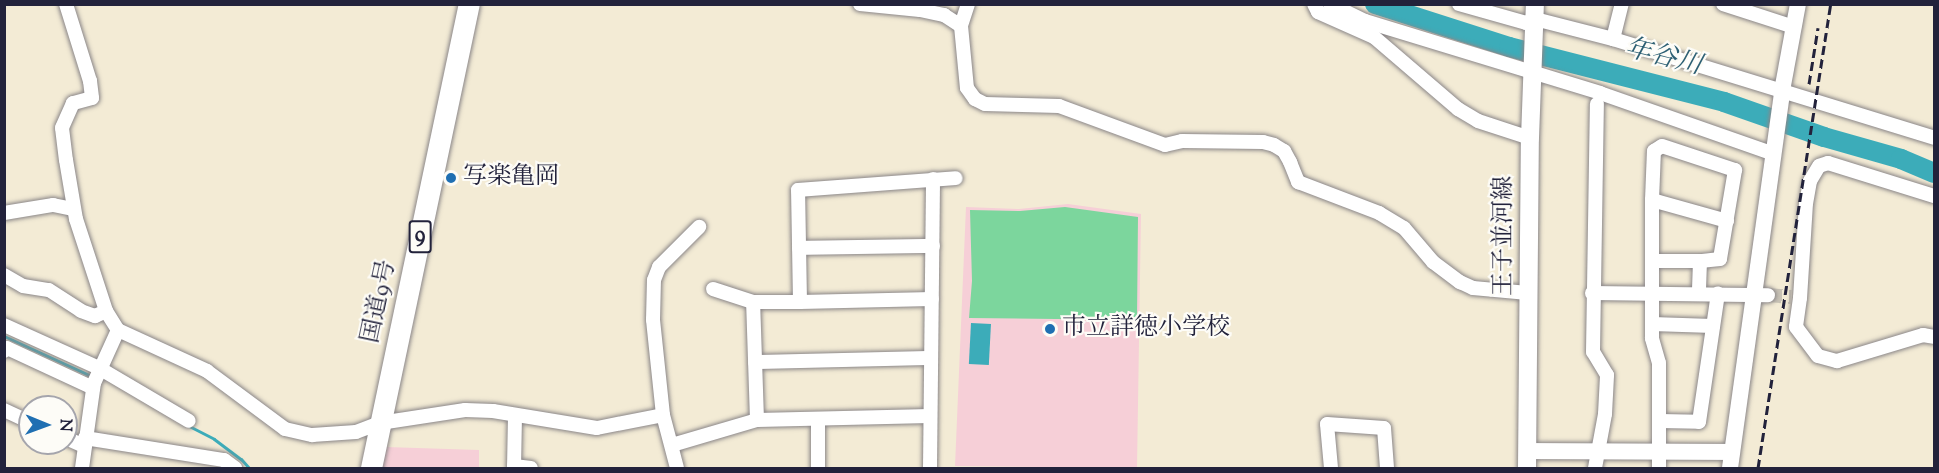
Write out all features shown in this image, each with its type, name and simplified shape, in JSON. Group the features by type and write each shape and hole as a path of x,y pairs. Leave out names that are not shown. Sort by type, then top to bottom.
{"highway":[{"name":"国道9号","path":"371,468 469,4"}],"main road":[{"name":"王子並河線","path":"1527,460 1530,138 1535,18"}],"street":[{"path":"66,4 90,81 93,98 73,103 62,128 74,209 106,311 118,330 207,371 285,429 312,435 356,432 380,423 465,410 515,415 597,428 663,415"},
{"path":"860,4 920,10 944,15 961,26"},
{"path":"968,4 961,26 967,88 975,99 985,104 1059,106 1165,145 1182,141 1263,142 1274,145 1284,151 1298,182 1380,213 1404,228 1433,262 1460,282 1473,288 1528,293"},
{"path":"1314,4 1318,12 1374,37 1458,109 1478,120 1530,138"},
{"path":"1330,4 1365,21 1533,69 1774,147"},
{"path":"1459,4 1526,23 1535,18 1613,39 1782,96 1935,138"},
{"path":"1613,39 1622,4"},
{"path":"1527,460 1598,451 1659,451 1731,460 1762,294 1774,147 1798,4"},
{"path":"1728,5 1794,27"},
{"path":"1595,468 1607,375 1593,351 1592,293 1597,104"},
{"path":"1653,261 1720,259 1735,170 1662,147 1654,151 1652,338 1659,363 1659,468"},
{"path":"1935,196 1828,163 1819,166 1810,181 1806,203 1796,298 1796,327 1818,356 1836,361 1923,335 1935,337"},
{"path":"800,302 798,190 956,178"},
{"path":"930,468 933,179"},
{"path":"1652,200 1727,221"},
{"path":"4,213 53,205 74,209"},
{"path":"677,468 663,415 653,320 654,280 659,267 699,227"},
{"path":"799,248 933,246"},
{"path":"1699,293 1700,261"},
{"path":"4,275 23,286 49,290 81,311 95,316 106,311"},
{"path":"713,289 753,302 932,299"},
{"path":"1592,293 1762,294"},
{"path":"1660,421 1699,422 1718,293"},
{"path":"753,302 757,420"},
{"path":"1652,324 1713,326"},
{"path":"4,325 99,368 189,421"},
{"path":"81,468 93,388 99,368 118,330"},
{"path":"4,351 8,348 93,388"},
{"path":"755,362 931,358"},
{"path":"4,410 18,416"},
{"path":"515,415 514,467 531,468"},
{"path":"672,445 757,420 930,416"},
{"path":"818,419 818,468"},
{"path":"1331,468 1327,424 1384,428 1387,468"},
{"path":"78,441 227,466"}],"shaded area":[{"name":"市立詳徳小学校","path":"1068,204 1141,214 1137,468 955,466 966,207 1019,209"},
{"path":"386,447 479,450 479,468 382,468"}],"green space":[{"path":"1065,207 1138,217 1137,320 969,318 972,281 970,210 1020,211"}],"water":[{"path":"971,323 991,324 989,365 969,364"}],"waterway":[{"name":"年谷川","path":"1375,4 1509,47 1724,102 1824,137 1901,159 1934,173"},
{"path":"4,336 93,377"},
{"path":"189,426 214,439 241,459 249,468"}],"tunnel":[{"path":"1768,295 1791,297"}],"railway":[{"path":"1758,468 1831,4"},
{"path":"1809,84 1818,28"}],"place":[{"name":"写楽亀岡","path":"451,178"},
{"name":"市立詳徳小学校","path":"1050,329"}]}
